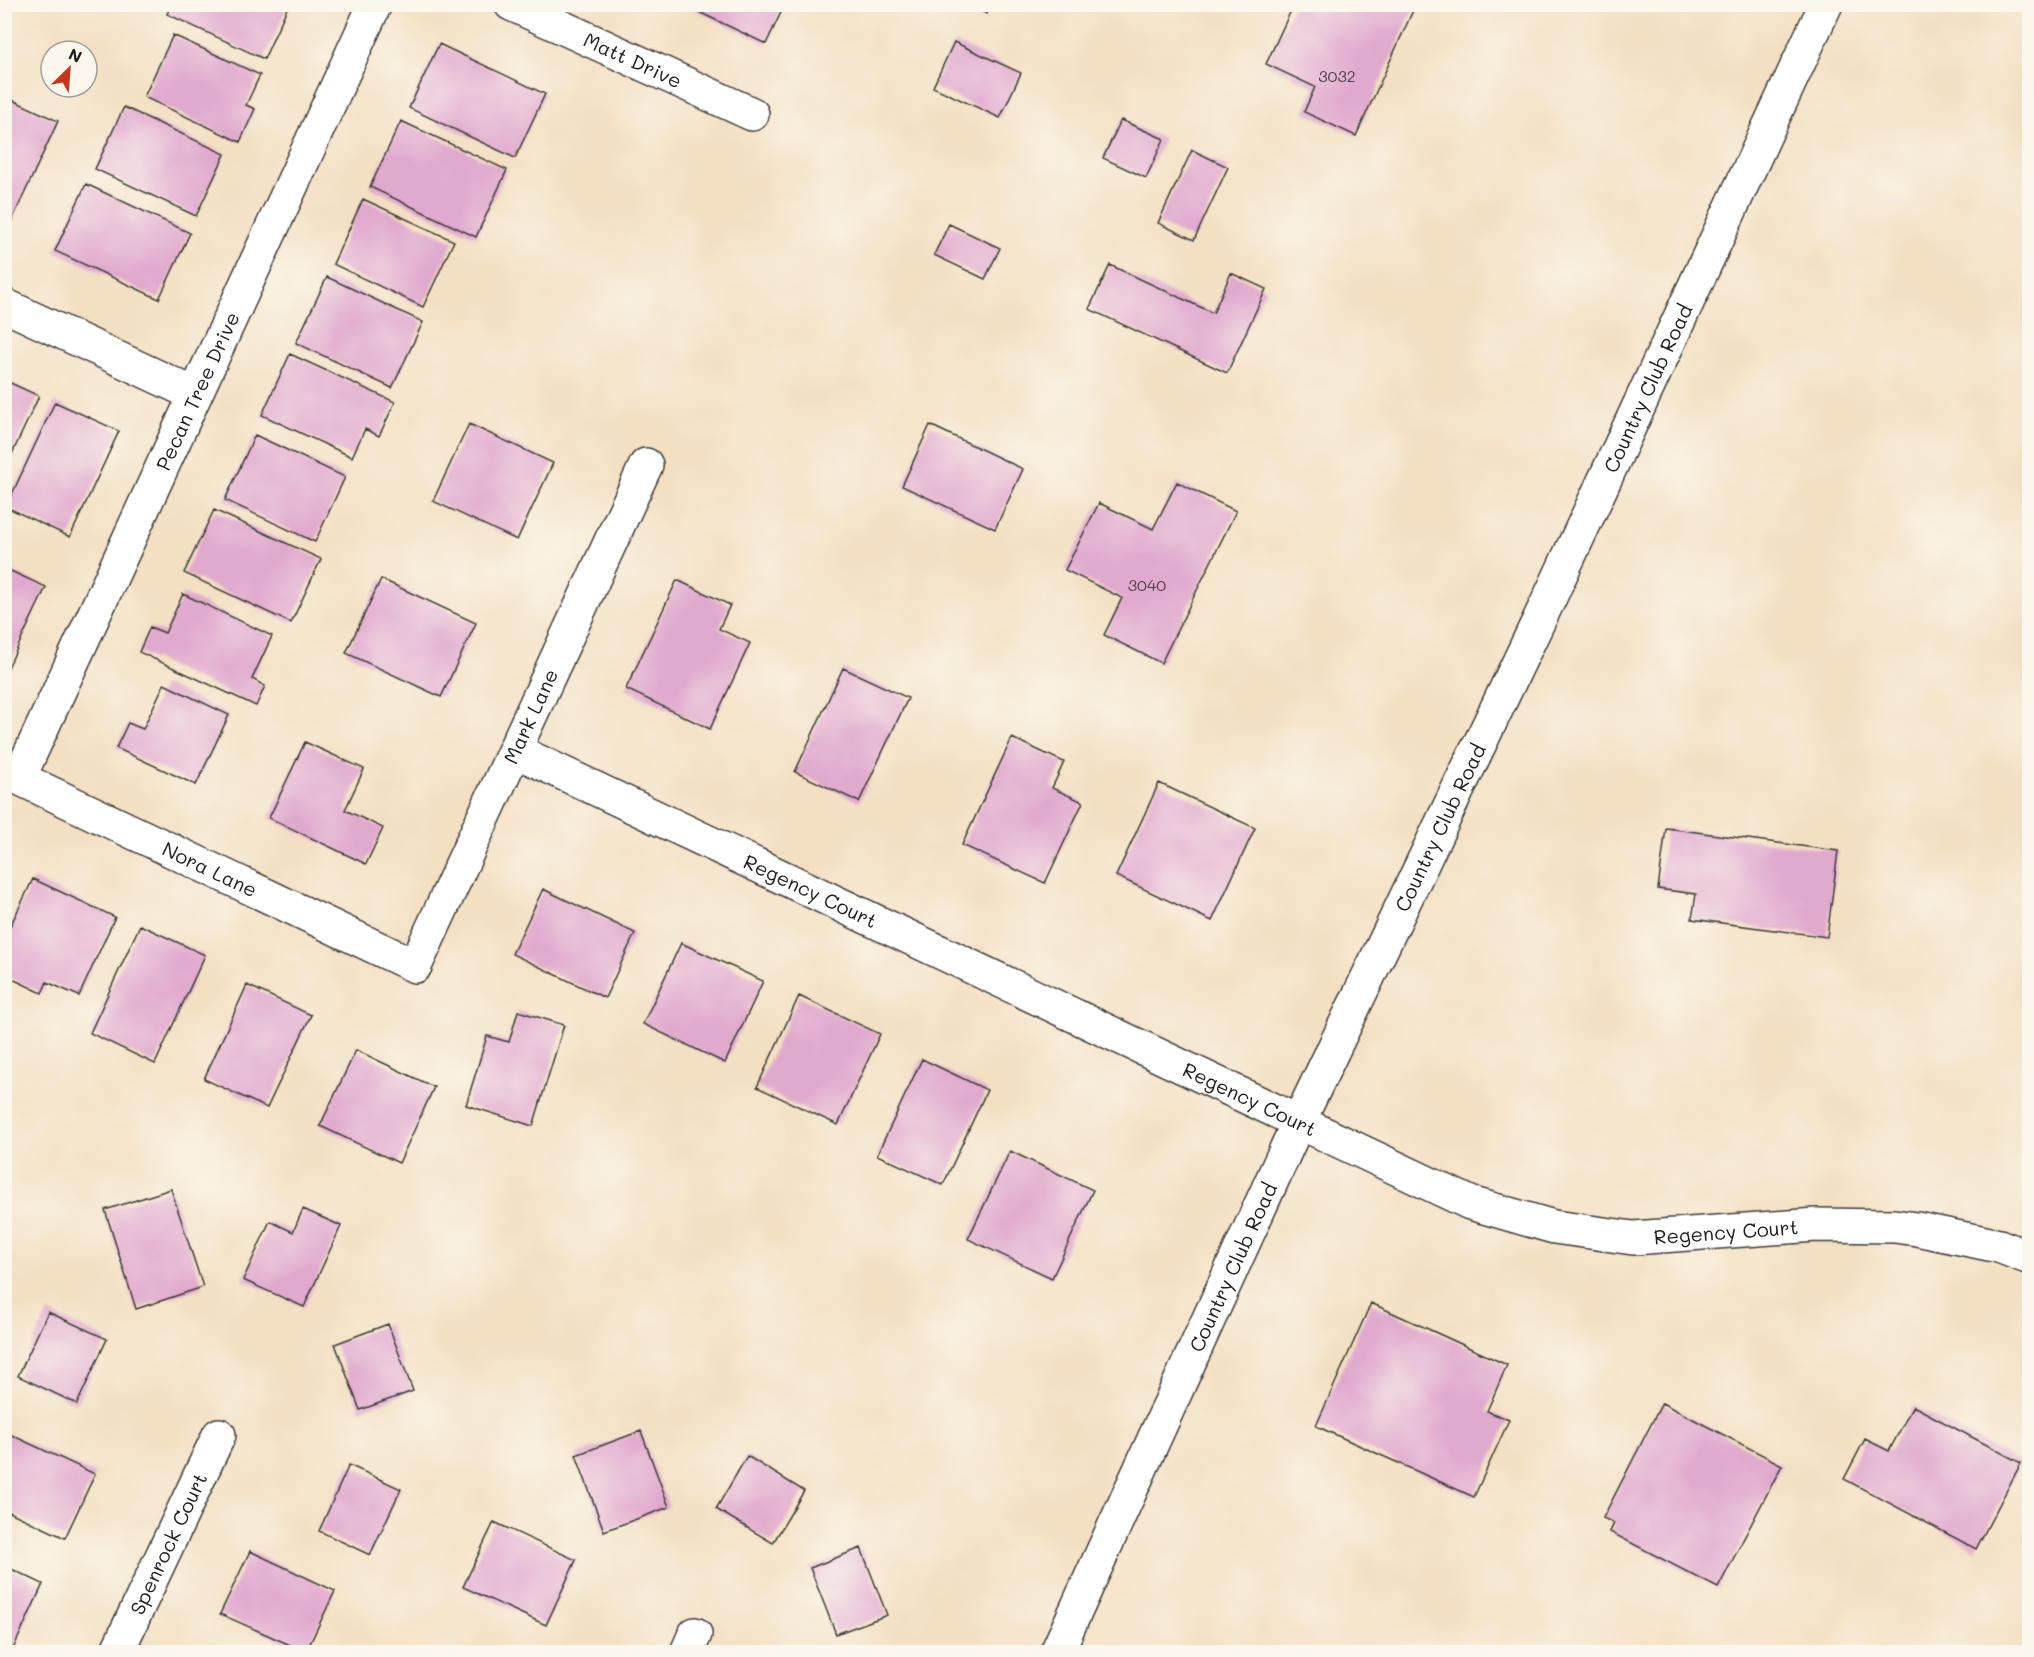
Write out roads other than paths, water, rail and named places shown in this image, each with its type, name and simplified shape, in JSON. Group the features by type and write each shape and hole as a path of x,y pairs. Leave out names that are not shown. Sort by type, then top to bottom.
{"street":[{"name":"Pecan Tree Drive","path":"12,775 194,394 375,4"},
{"name":"Matt Drive","path":"511,4 752,114"},
{"name":"Country Club Road","path":"1057,1653 1299,1121 1536,626 1826,4"},
{"path":"4,305 194,394"},
{"name":"Mark Lane","path":"415,966 646,465"},
{"name":"Regency Court","path":"516,751 1470,1203 1554,1227 1634,1238 1816,1225 1894,1226 1999,1245 2030,1258"},
{"name":"Nora Lane","path":"12,775 415,966"},
{"name":"Spenrock Court","path":"117,1653 219,1435"}]}
